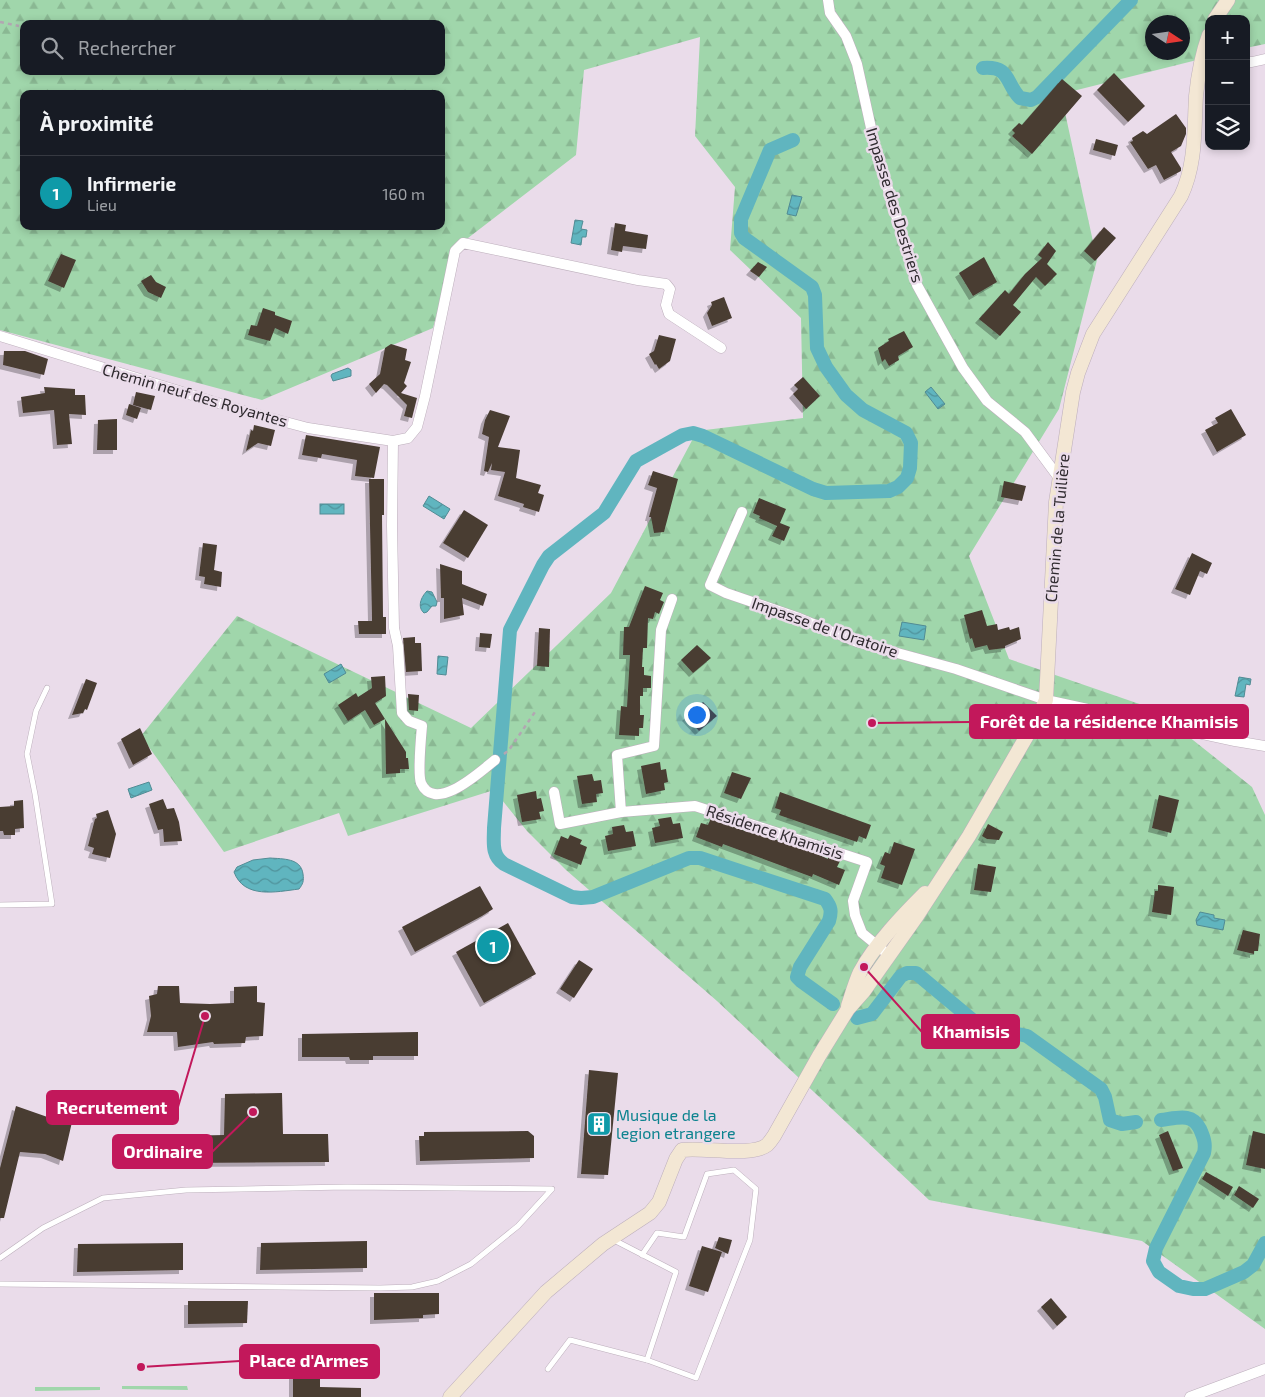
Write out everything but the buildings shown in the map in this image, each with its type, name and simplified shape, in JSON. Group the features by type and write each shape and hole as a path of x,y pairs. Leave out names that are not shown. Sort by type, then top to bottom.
{"street":[{"name":"Impasse des Destriers","path":"828,0 830,13 846,36 857,64 875,146 917,285 963,368 987,401 1026,432 1059,478"},
{"path":"1218,15 1228,0"},
{"path":"1250,62 1265,59"},
{"name":"Chemin de la Tuilière","path":"885,949 942,876 969,836 1039,716 1046,700 1059,478 1073,392 1078,373 1094,334 1181,196 1188,180 1194,153 1196,94 1204,74 1206,60"},
{"path":"499,758 460,788 438,795 427,791 421,782 422,726 409,721 402,713 398,646 394,628 393,441 408,438 417,427 456,251 463,244 666,284 670,289 666,305 669,314 721,348"},
{"name":"Chemin neuf des Royantes","path":"0,336 244,411 308,428 393,441"},
{"name":"Impasse de l'Oratoire","path":"742,512 710,584 726,593 798,618 857,642 956,669 1046,700"},
{"path":"554,792 560,824 621,812 617,755 654,746 661,630 672,598"},
{"path":"1046,700 1235,742 1265,746"},
{"name":"Résidence Khamisis","path":"621,812 695,806 868,862 853,901 855,915 862,933 885,949"},
{"path":"450,1397 546,1292 612,1239 645,1216 659,1202 676,1159 682,1150 694,1148 747,1151 757,1150 767,1145 848,1009 868,985 885,949"},
{"path":"848,1009 861,970 885,949"},
{"path":"1190,1397 1265,1370"}],"lane":[{"path":"0,905 52,904 27,754 36,712 48,688"},
{"path":"548,1369 570,1340 647,1360 696,1378 750,1240 756,1189 734,1170 707,1174 684,1237 657,1233 642,1255"},
{"path":"0,1258 44,1228 103,1198 196,1190 347,1187 552,1189 518,1226 471,1264 438,1281 412,1287 0,1284"},
{"path":"612,1239 676,1272 647,1360"}],"path":[{"path":"0,22 19,26"},
{"path":"499,758 510,750 537,709"}],"green space":[{"path":"0,0 1265,0 1265,44 1250,47 1250,15 1205,15 1205,58 1061,94 1097,260 1059,409 969,556 1009,659 1154,709 1252,787 1265,815 1265,1329 1142,1241 929,1200 717,1001 566,870 527,831 494,790 348,836 339,813 224,852 141,736 237,616 471,728 611,593 697,431 803,418 801,318 730,250 735,187 695,136 700,37 584,70 576,155 455,248 433,328 262,400 0,330"},
{"path":"122,1386 187,1386 188,1390 122,1389"},
{"path":"35,1387 100,1387 100,1390 35,1391"}],"water":[{"path":"792,195 802,197 796,216 787,214"},
{"path":"575,220 583,221 581,229 587,230 586,237 582,237 581,245 571,243"},
{"path":"348,368 351,370 351,376 333,381 332,374"},
{"path":"931,387 945,404 938,409 925,392"},
{"path":"429,496 450,509 444,519 423,506"},
{"path":"320,504 344,504 344,514 320,514"},
{"path":"427,591 432,592 437,602 436,606 432,606 424,613 421,608 421,602"},
{"path":"902,622 926,626 924,640 899,636"},
{"path":"438,656 448,657 446,675 437,674"},
{"path":"341,664 346,673 329,683 324,674"},
{"path":"1239,677 1251,679 1250,685 1246,684 1244,697 1235,696"},
{"path":"149,782 152,790 131,798 128,789"},
{"path":"270,858 291,860 299,865 302,869 303,879 299,889 271,892 253,890 239,881 234,872 237,867 253,860"},
{"path":"1200,912 1225,920 1223,930 1197,925 1196,920"}],"waterway":[{"path":"983,68 992,68 1003,73 1020,98 1031,100 1037,97 1131,0"},
{"path":"793,140 770,150 741,219 741,233 744,238 812,287 815,295 817,348 826,367 846,395 863,410 906,433 911,443 910,468 907,478 898,487 889,491 826,493 813,489 703,436 693,433 683,435 636,461 604,513 549,556 510,630 494,843 497,857 504,864 572,897 593,897 689,858 700,858 825,899 830,909 829,921 800,967 797,977 833,1004"},
{"path":"857,1018 872,1014 901,976 907,973 916,973 988,1033 998,1036 1014,1034 1027,1036 1101,1089 1105,1097 1110,1120 1122,1124 1136,1122"},
{"path":"1161,1120 1178,1117 1193,1120 1200,1129 1205,1147 1204,1153 1156,1248 1153,1261 1159,1272 1179,1286 1205,1289 1244,1272 1253,1265 1265,1243"}],"place":[{"name":"Forêt de la résidence Khamisis","path":"872,723"},
{"name":"Infirmerie","path":"493,946"},
{"name":"Khamisis","path":"864,967"},
{"name":"Recrutement","path":"205,1016"},
{"name":"Ordinaire","path":"253,1112"},
{"name":"Musique de la legion etrangere","path":"599,1124"},
{"name":"Place d'Armes","path":"141,1367"}]}
